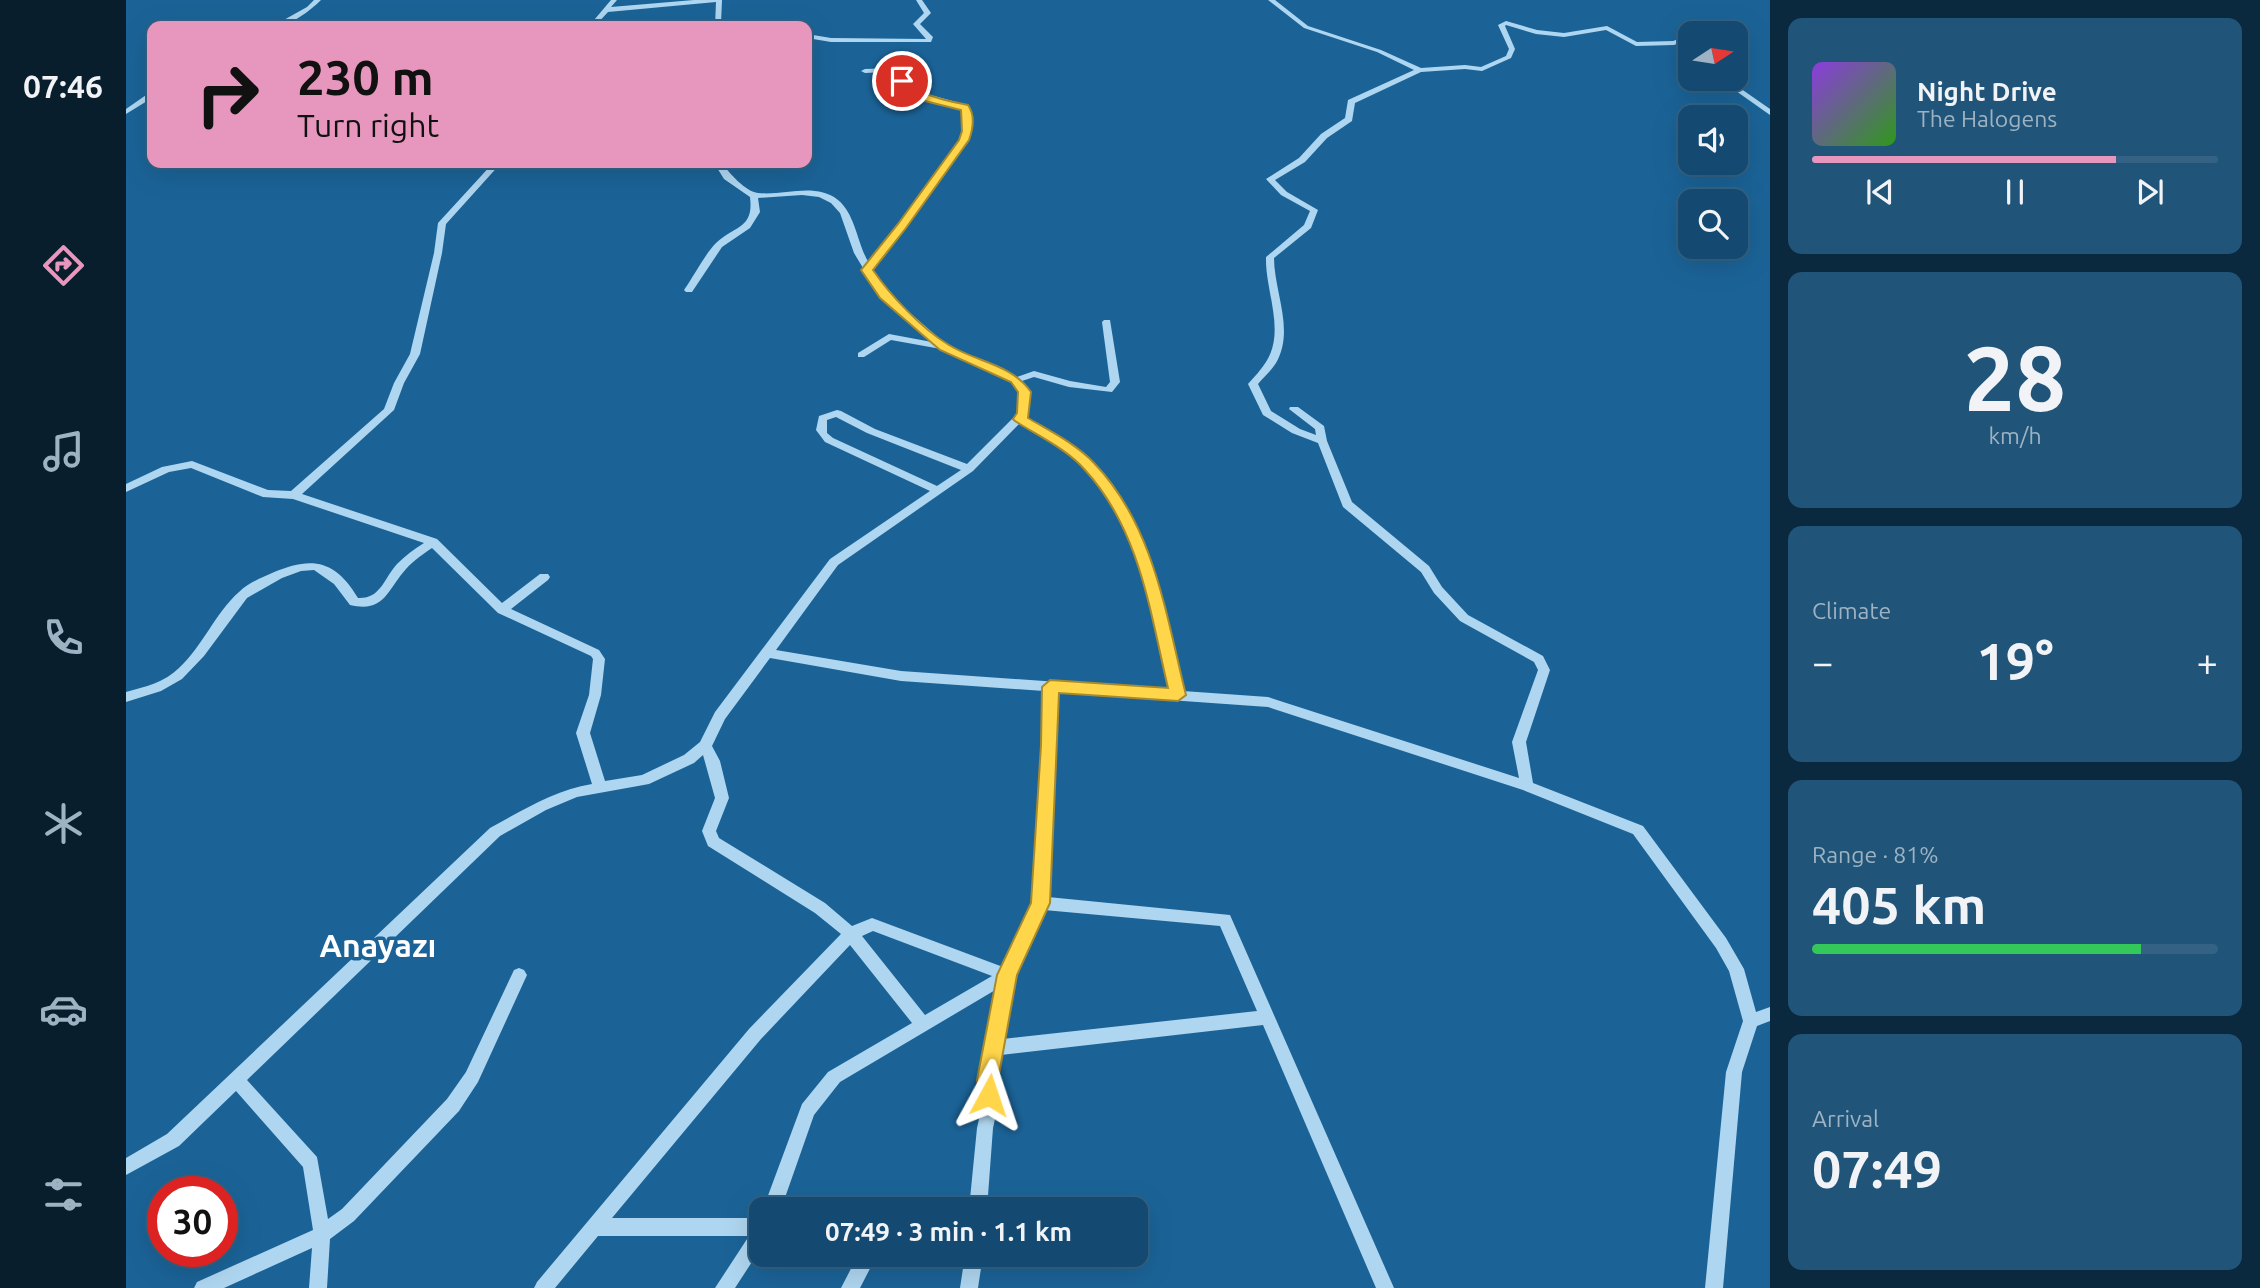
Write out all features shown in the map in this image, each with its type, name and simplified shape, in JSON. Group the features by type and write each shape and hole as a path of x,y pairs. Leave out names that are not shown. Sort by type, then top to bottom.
{"street":[{"path":"284,21 318,0"},
{"path":"596,21 614,0"},
{"path":"605,10 718,0 719,21"},
{"path":"812,37 831,40 929,41 930,37 916,24 928,12 919,0"},
{"path":"1271,0 1306,27 1379,51 1420,70"},
{"path":"1322,441 1296,431 1267,413 1253,384 1273,359 1281,330 1268,276 1270,257 1308,226 1314,210 1277,192 1270,179 1302,160 1324,136 1349,119 1351,102 1420,70 1465,67 1482,69 1509,57 1512,49 1501,25 1506,23 1536,32 1564,35 1607,28 1636,44 1678,42"},
{"path":"866,71 891,70 913,93 964,107 967,111 964,140 881,255 867,270"},
{"path":"1740,91 1770,113"},
{"path":"126,112 147,98"},
{"path":"294,495 389,410 399,383 415,354 438,253 442,223 492,168"},
{"path":"721,168 727,177 754,196 802,193 821,195 834,201 844,212 867,270 884,296 944,348"},
{"path":"689,290 719,245 754,220 754,196"},
{"path":"1016,380 1034,374 1069,384 1108,390 1115,383 1107,322"},
{"path":"126,1167 173,1140 495,832 541,806 576,792 644,780 689,759 705,746 720,716 835,562 969,470 1024,414 1025,392 1016,380 944,348 889,337 860,355"},
{"path":"1294,409 1320,428 1322,441 1347,505 1425,569 1438,590 1464,618 1539,659 1544,670 1519,742 1527,786"},
{"path":"937,490 829,440 821,434 819,428 823,418 837,413 871,431 969,470"},
{"path":"1019,419 1073,452 1090,466 1116,501 1136,537 1146,565 1178,695"},
{"path":"126,488 166,469 192,464 267,494 294,495 433,542 502,610 595,653 599,659 595,695 583,733 600,787"},
{"path":"126,697 154,689 183,672 245,592 305,565 317,566 350,592 354,602 368,604 383,597 404,564 433,542"},
{"path":"502,610 544,578"},
{"path":"768,653 901,676 1268,702 1527,786 1638,830 1721,943 1736,969 1751,1021 1734,1072 1714,1288"},
{"path":"979,1197 989,1110 988,1080 1007,975 1040,903 1050,745 1050,687"},
{"path":"705,746 713,761 722,798 709,831 713,842 820,908 850,934 923,1025"},
{"path":"1040,903 1225,920 1385,1288"},
{"path":"543,1288 755,1034 850,934 872,924 1007,975"},
{"path":"203,1288 321,1235 348,1215 453,1105 472,1077 519,975"},
{"path":"776,1197 808,1110 834,1077 1007,975"},
{"path":"1751,1021 1770,1014"},
{"path":"994,1048 1267,1017"},
{"path":"236,1079 311,1163 321,1235 318,1288"},
{"path":"593,1227 749,1227"},
{"path":"724,1288 749,1251"},
{"path":"850,1288 861,1267"},
{"path":"969,1288 972,1267"}],"district":[{"name":"Anayazı","path":"378,945"}],"route":[{"path":"902,81 913,93 964,107 967,111 967,131 964,140 881,255 867,270 884,296 944,348 1016,380 1025,392 1024,414 1019,419 1073,452 1090,466 1116,501 1136,537 1146,565 1178,695 1050,687 1050,745 1040,903 1007,975 988,1080 989,1095"}]}
